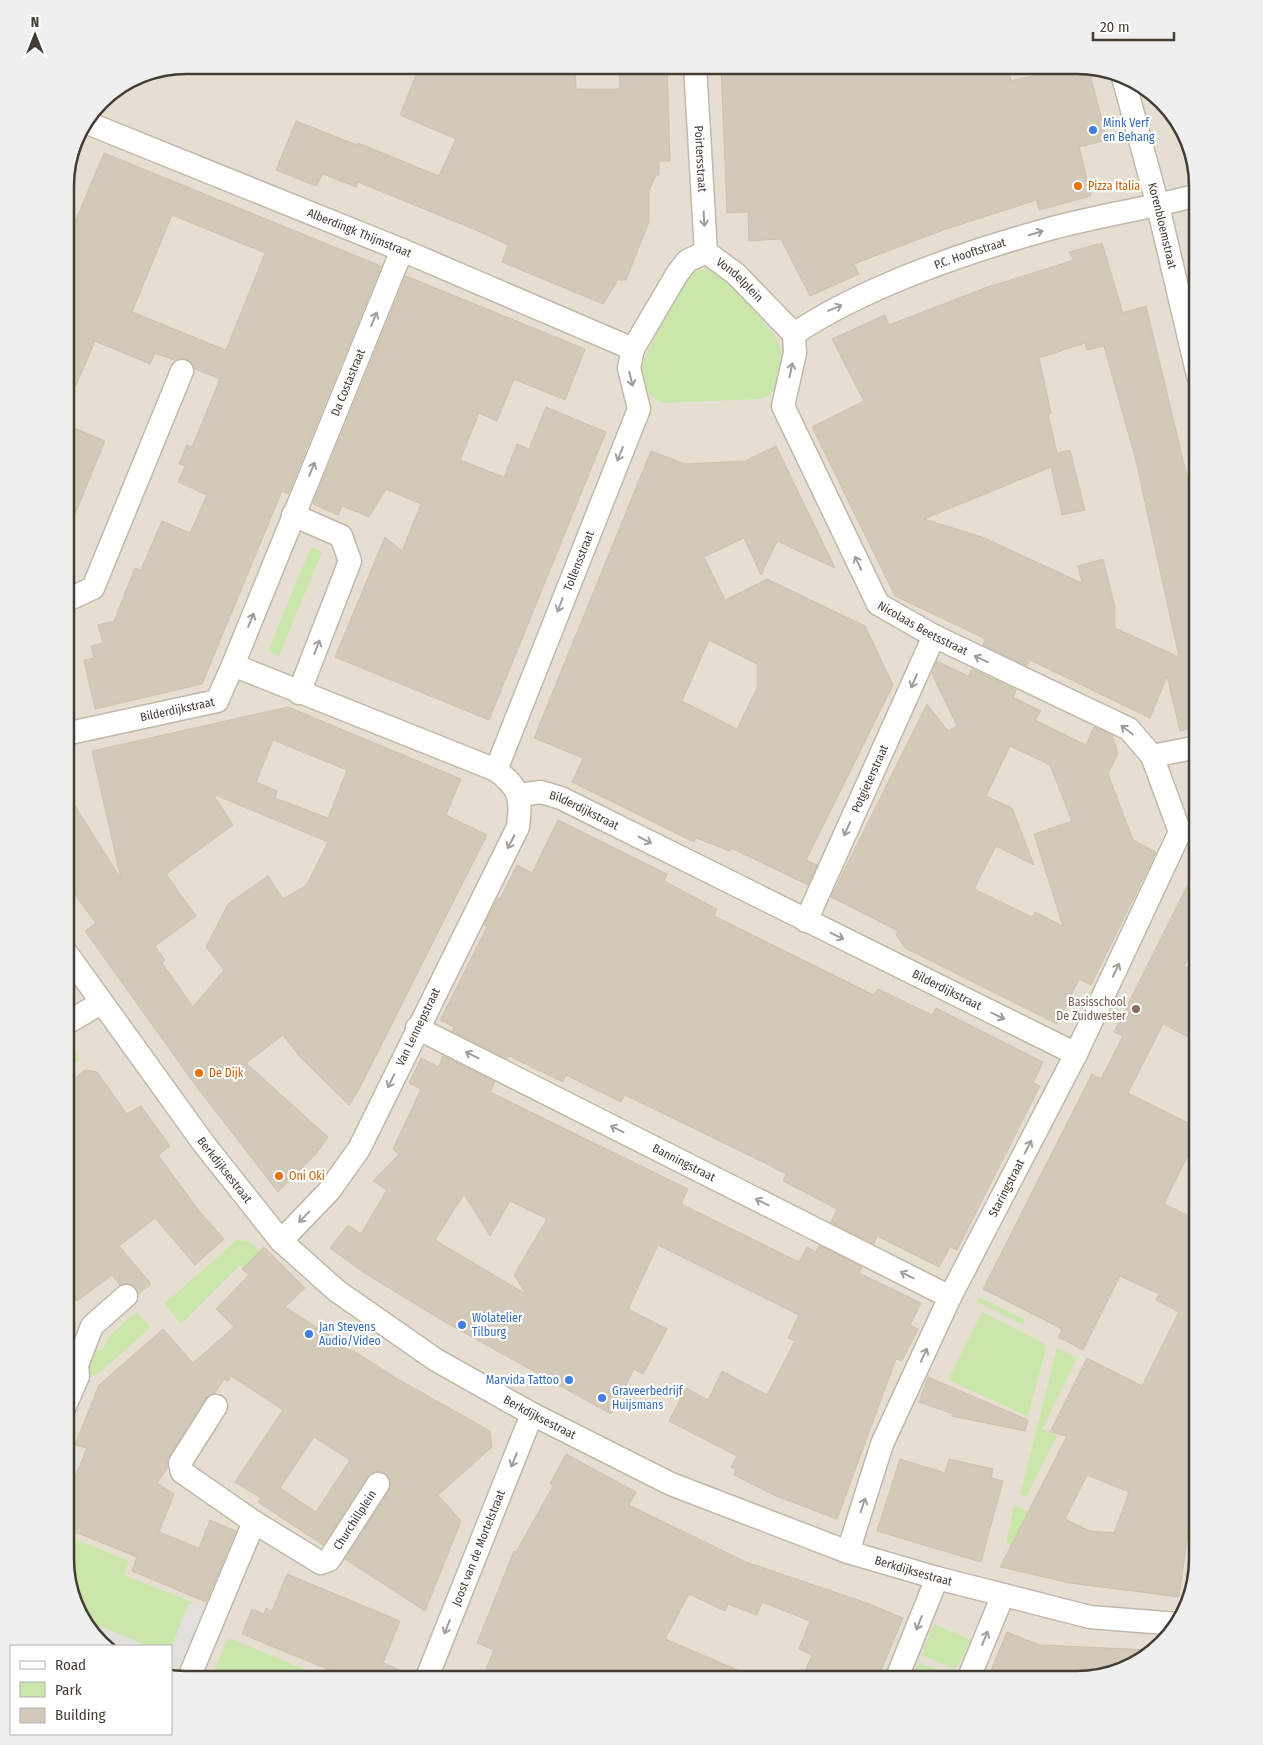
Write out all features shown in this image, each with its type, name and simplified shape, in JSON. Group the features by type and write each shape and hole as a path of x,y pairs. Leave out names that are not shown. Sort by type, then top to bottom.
{"street":[{"name":"Poirtersstraat","path":"696,74 706,252"},
{"name":"Korenbloemstraat","path":"1125,84 1158,206 1189,338"},
{"name":"Alberdingk Thijmstraat","path":"92,125 402,250 633,349"},
{"name":"P.C. Hooftstraat","path":"794,334 825,313 938,264 1043,230 1158,206 1189,197"},
{"name":"Da Costastraat","path":"233,665 402,250"},
{"name":"Vondelplein","path":"633,349 677,274 687,261 706,252 736,274 794,334"},
{"name":"Nicolaas Beetsstraat","path":"794,334 795,353 783,406 878,604 934,636 1129,729 1152,756"},
{"name":"Tollensstraat","path":"496,770 638,409 629,368 633,349"},
{"path":"74,597 93,588 182,371"},
{"path":"293,516 342,536 350,560 299,693"},
{"name":"Potgieterstraat","path":"806,921 934,636"},
{"path":"233,665 299,693 496,770 510,780 520,795"},
{"name":"Bilderdijkstraat","path":"74,732 217,702 233,665"},
{"path":"1152,756 1189,749"},
{"name":"Staringstraat","path":"848,1552 882,1444 950,1297 1189,830 1152,756"},
{"name":"Bilderdijkstraat","path":"520,795 541,792 561,798 1076,1054"},
{"name":"Van Lennepstraat","path":"281,1241 329,1191 359,1149 417,1028 518,827 520,795"},
{"name":"Berkdijksestraat","path":"74,964 204,1144 281,1241 337,1291 436,1360 532,1414 671,1484 848,1552 938,1578 1090,1617 1169,1623"},
{"path":"74,1019 101,1003"},
{"name":"Banningstraat","path":"417,1028 950,1297"},
{"path":"74,1385 78,1376 77,1365 92,1326 126,1296"},
{"name":"Churchillplein","path":"216,1406 180,1463 182,1472 254,1522 321,1563 329,1560 378,1484"},
{"name":"Joost van de Mortelstraat","path":"430,1671 532,1414"},
{"path":"192,1671 254,1522"},
{"path":"900,1671 938,1578"},
{"path":"972,1671 1003,1595"}],"shaded area":[{"path":"178,74 1085,74 1099,76 1127,85 1151,101 1170,123 1181,143 1185,156 1189,185 1189,1560 1188,1574 1181,1602 1166,1628 1146,1648 1120,1663 1092,1670 1078,1671 178,1671 172,1670 172,1645 113,1645 97,1628 82,1602 75,1574 74,1560 74,178 78,156 85,136 106,106 123,93 143,82"},
{"path":"74,1450 83,1453 74,1474"},
{"path":"189,1603 207,1611 185,1666 172,1661 172,1646"},
{"path":"94,1624 146,1645 113,1645"}],"green space":[{"path":"705,269 718,272 724,276 775,336 783,354 783,361 775,388 769,396 760,399 662,403 654,398 645,387 641,373 646,354 687,280 693,272"},
{"path":"311,547 322,552 279,656 268,651"},
{"path":"74,1050 80,1059 74,1064"},
{"path":"237,1240 248,1241 260,1251 243,1267 240,1265 181,1324 165,1303"},
{"path":"979,1297 1025,1320 1023,1325 977,1302"},
{"path":"136,1312 149,1326 149,1329 96,1375 90,1375 86,1370 95,1349 102,1351 110,1335"},
{"path":"982,1312 1047,1345 1028,1416 948,1380"},
{"path":"1057,1348 1077,1358 1042,1429 1057,1436 1026,1497 1020,1494"},
{"path":"1014,1505 1029,1512 1012,1546 1006,1543"},
{"path":"74,1539 129,1561 124,1575 192,1602 172,1647 172,1645 134,1645 97,1627 89,1615 82,1602 75,1574"},
{"path":"934,1624 971,1640 956,1669 921,1655"},
{"path":"228,1638 309,1671 214,1671"},
{"path":"920,1663 940,1671 915,1671 916,1665 919,1666"}],"building":[{"path":"416,74 575,74 576,89 620,89 619,74 667,74 670,161 659,161 659,175 656,175 649,191 649,222 626,280 618,280 603,304 502,262 508,245 478,231 358,182 356,187 323,174 316,186 276,170 296,121 357,145 358,143 439,176 456,139 400,115"},
{"path":"721,74 1009,74 1011,81 1041,74 1090,75 1107,140 1079,147 1091,196 1039,210 1037,200 943,230 854,264 859,274 810,296 781,239 749,241 748,212 727,213"},
{"path":"104,153 381,266 288,494 282,491 202,684 95,709 84,660 94,658 91,646 103,643 98,625 114,621 135,568 141,570 162,521 190,533 207,495 178,482 185,466 179,464 187,445 192,447 220,379 195,369 187,359 174,360 155,353 150,364 95,341 74,390 74,225","holes":["172,215 265,253 226,350 132,312"]},
{"path":"1102,243 1123,313 1146,306 1189,485 1189,728 1180,731 1167,676 1150,718 1030,660 1027,666 983,645 986,639 895,596 812,427 864,401 832,339 885,315 889,325 985,288 1074,260 1069,252","holes":["1085,343 1087,350 1104,346 1136,461 1179,657 1115,628 1115,607 1103,559 1078,566 1082,583 982,537 924,519 1051,467 1062,515 1085,510 1070,450 1057,453 1048,414 1051,413 1039,358"]},
{"path":"406,276 585,349 565,400 514,379 497,421 479,413 460,460 504,477 517,444 529,449 546,407 606,432 489,720 335,657 385,537 402,551 421,504 386,489 369,517 342,506 338,515 313,504"},
{"path":"74,428 105,441 74,517"},
{"path":"776,446 835,568 777,541 761,575 744,538 704,557 725,600 767,579 865,626 893,685 806,860 817,865 808,885 731,848 730,851 696,838 694,842 572,782 583,758 534,738 651,451 685,464 745,461","holes":["709,640 757,664 757,688 737,729 682,701"]},
{"path":"937,661 968,676 972,669 1016,690 1013,697 1041,711 1035,720 1086,745 1094,727 1112,735 1118,753 1108,774 1133,840 1156,852 1091,985 1079,979 1057,1024 905,948 896,935 898,931 831,897 927,704 948,731 957,726 932,674","holes":["1010,746 1050,765 1072,821 1034,834 1063,926 1035,912 1032,917 974,889 996,846 1034,865 1012,808 986,796"]},
{"path":"288,707 461,779 446,815 487,835 358,1091 349,1105 300,1057 283,1035 246,1063 328,1137 316,1154 278,1192 196,1086 85,931 96,923 74,893 74,804 121,879 92,751","holes":["273,740 347,770 328,818 275,798 277,791 256,782","213,794 328,842 307,884 302,888 283,899 268,876 228,904 206,947 224,970 193,1007 162,963 165,960 155,946 196,916 166,874 233,825"]},
{"path":"558,820 667,874 664,881 717,909 714,916 874,995 878,989 932,1015 936,1008 1043,1062 1033,1083 1040,1086 957,1250 950,1247 939,1267 877,1236 874,1244 831,1222 837,1209 783,1181 786,1174 767,1164 625,1095 621,1102 566,1075 563,1082 509,1056 507,1059 452,1031 454,1027 440,1020 487,927 484,925 517,865 532,873"},
{"path":"1189,882 1189,956 1184,966 1189,968 1189,1037 1163,1024 1128,1093 1189,1124 1189,1153 1164,1204 1189,1216 1189,1524 1179,1597 1070,1583 1000,1567 1067,1436 1050,1432 1087,1358 1142,1386 1179,1312 1156,1300 1159,1294 1120,1276 1083,1350 1058,1337 1062,1329 983,1289 1092,1074 1101,1079 1123,1036 1114,1032","holes":["1087,1475 1129,1492 1114,1533 1090,1531 1065,1519"]},
{"path":"443,1056 495,1082 490,1092 688,1189 681,1204 799,1262 807,1247 816,1252 819,1245 862,1267 859,1273 921,1303 910,1325 918,1329 902,1361 896,1359 837,1519 776,1496 734,1475 736,1470 731,1467 737,1456 669,1421 686,1388 708,1400 722,1371 767,1395 795,1341 788,1338 799,1315 658,1245 628,1309 667,1329 643,1374 634,1369 611,1414 443,1321 363,1272 330,1248 348,1225 361,1234 387,1190 373,1181 399,1154 393,1149 421,1089 409,1083 421,1058 439,1067","holes":["464,1194 490,1236 510,1201 547,1219 514,1275 526,1294 435,1240"]},
{"path":"85,1070 97,1072 127,1114 141,1106 170,1146 158,1155 200,1212 224,1239 195,1265 155,1218 119,1246 151,1284 139,1294 131,1284 120,1285 112,1275 77,1301 74,1297 74,1079"},
{"path":"264,1247 305,1288 285,1307 396,1378 490,1431 492,1447 438,1495 461,1521 425,1611 345,1559 389,1491 391,1484 385,1473 378,1471 367,1477 323,1545 258,1502 261,1498 235,1482 283,1410 231,1376 228,1381 224,1379 215,1393 205,1399 169,1456 168,1467 157,1483 174,1494 159,1532 199,1548 210,1520 236,1531 206,1602 132,1571 137,1557 74,1532 74,1479 87,1448 75,1445 99,1385 163,1329 193,1363 234,1327 216,1309 249,1275 242,1269","holes":["314,1437 350,1460 316,1512 280,1488"]},
{"path":"928,1377 1028,1420 1025,1431 952,1416 953,1414 919,1402"},
{"path":"566,1454 636,1492 629,1505 746,1562 867,1603 903,1618 881,1671 805,1671 812,1655 799,1649 810,1621 762,1602 757,1615 728,1604 725,1611 689,1594 665,1639 740,1671 491,1671 486,1669 494,1650 477,1643 514,1551 516,1552 553,1486 550,1484"},
{"path":"900,1459 945,1473 949,1459 993,1469 991,1478 1003,1481 981,1562 877,1531"},
{"path":"287,1574 400,1621 383,1663 402,1671 332,1671 242,1634 252,1609 264,1614 266,1608 272,1611"},
{"path":"1007,1632 1040,1645 1143,1650 1120,1663 1092,1670 991,1671"}],"place":[{"name":"Mink Verf en Behang","path":"1093,130"},
{"name":"Pizza Italia","path":"1078,186"},
{"name":"Basisschool De Zuidwester","path":"1136,1009"},
{"name":"De Dijk","path":"199,1073"},
{"name":"Oni Oki","path":"279,1176"},
{"name":"Wolatelier Tilburg","path":"462,1325"},
{"name":"Jan Stevens Audio/Video","path":"309,1334"},
{"name":"Marvida Tattoo","path":"569,1380"},
{"name":"Graveerbedrijf Huijsmans","path":"602,1398"}]}
